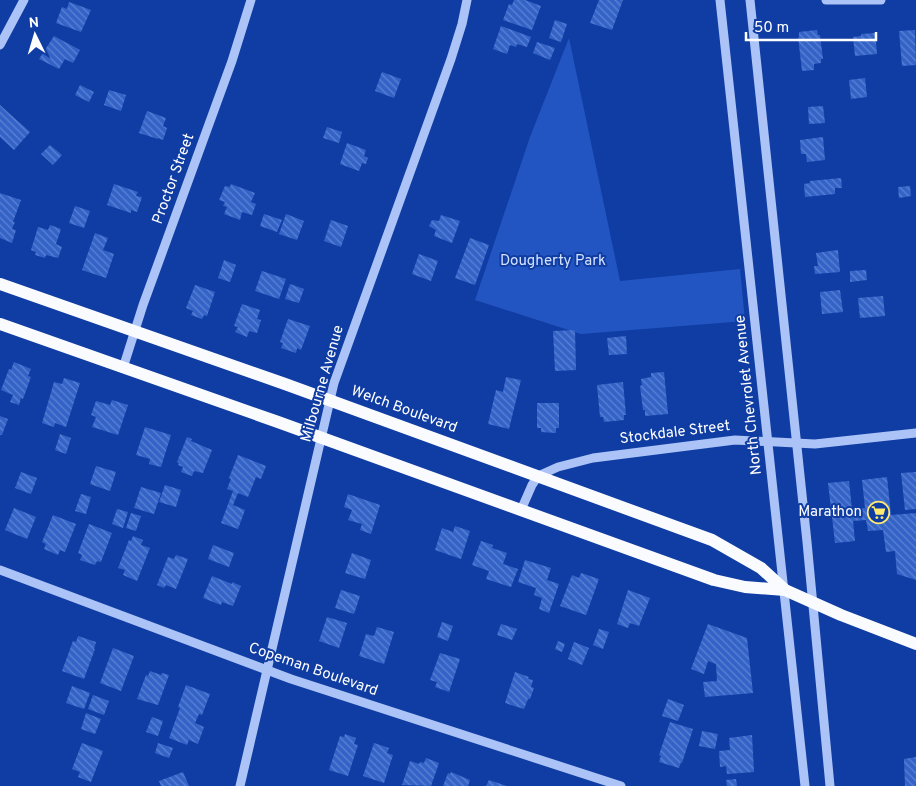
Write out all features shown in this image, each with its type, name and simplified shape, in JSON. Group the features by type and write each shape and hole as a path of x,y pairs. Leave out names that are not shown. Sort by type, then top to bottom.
{"main road":[{"name":"Welch Boulevard","path":"0,284 136,331 712,540 760,568 785,590 812,603 916,644"},
{"name":"Welch Boulevard","path":"0,324 714,580 745,588 785,590"}],"street":[{"path":"0,45 24,0"},
{"name":"Proctor Street","path":"123,368 143,305 232,61 251,0"},
{"name":"Milbourne Avenue","path":"240,786 337,372 451,59 462,24 466,0"},
{"name":"North Chevrolet Avenue","path":"720,0 806,786"},
{"path":"750,0 830,786"},
{"path":"826,0 881,0"},
{"name":"Stockdale Street","path":"538,476 558,467 610,455 735,440 821,444 916,433"},
{"path":"521,510 538,476"},
{"name":"Copeman Boulevard","path":"0,570 291,679 621,786"}],"green space":[{"name":"Dougherty Park","path":"569,38 620,281 740,269 745,321 581,334 475,300 530,137"}],"building":[{"path":"514,0 525,0 541,6 532,30 503,20 509,4 512,5"},
{"path":"599,0 623,0 612,30 590,23"},
{"path":"69,2 91,10 81,32 56,23 62,7 67,9"},
{"path":"555,20 567,24 561,42 549,38"},
{"path":"501,26 531,37 527,47 517,44 516,47 510,45 507,54 493,49"},
{"path":"817,30 818,35 820,35 823,59 821,59 821,63 814,64 814,70 802,71 799,32"},
{"path":"915,30 916,65 902,66 899,31"},
{"path":"875,33 877,54 855,56 853,37 861,36 861,34"},
{"path":"54,36 80,50 73,63 65,59 59,69 39,59"},
{"path":"537,42 555,48 550,60 533,53"},
{"path":"382,72 401,79 394,98 375,91"},
{"path":"865,78 867,97 851,99 849,80"},
{"path":"80,85 94,92 89,102 75,95"},
{"path":"109,90 126,95 121,111 104,105"},
{"path":"0,105 30,132 14,150 0,137"},
{"path":"823,106 825,123 809,124 808,107"},
{"path":"147,111 166,118 163,126 167,128 163,140 139,133"},
{"path":"327,127 342,132 339,143 323,138"},
{"path":"823,137 825,160 807,162 806,154 801,154 800,140"},
{"path":"347,143 366,150 364,156 368,158 366,164 362,163 359,171 340,164"},
{"path":"50,145 62,155 53,165 41,154"},
{"path":"841,178 842,188 835,188 835,194 805,197 804,184 810,183 810,181"},
{"path":"114,184 138,192 136,196 142,197 137,212 131,210 131,213 107,205"},
{"path":"231,184 255,193 251,202 256,204 252,215 242,212 240,220 224,214 227,207 223,206 225,202 219,200 225,186 230,187"},
{"path":"910,186 911,196 899,198 898,187"},
{"path":"0,193 21,200 13,222 15,222 12,229 16,230 12,243 0,238"},
{"path":"75,206 90,211 84,228 69,223"},
{"path":"264,214 282,220 277,232 260,226"},
{"path":"286,214 304,221 297,240 279,234"},
{"path":"441,215 460,221 452,243 434,236 436,230 429,226 432,220 439,221"},
{"path":"331,220 348,226 341,247 324,241"},
{"path":"50,225 61,229 56,244 62,247 58,258 46,255 45,258 35,255 36,252 31,250 38,227 48,230"},
{"path":"95,233 108,238 103,250 114,254 106,278 82,270"},
{"path":"470,238 489,245 475,285 455,278"},
{"path":"838,250 840,272 815,274 814,266 818,266 816,253"},
{"path":"419,254 438,261 431,281 412,274"},
{"path":"224,260 236,265 230,282 218,278"},
{"path":"866,270 867,280 850,282 850,271"},
{"path":"262,271 286,279 279,299 255,291"},
{"path":"290,284 304,289 299,303 285,299"},
{"path":"195,285 215,292 207,316 204,315 202,319 191,315 193,311 186,308"},
{"path":"840,290 843,312 822,314 820,292"},
{"path":"883,296 885,316 860,318 858,298"},
{"path":"242,304 260,310 257,319 261,320 257,333 249,331 247,337 235,332 238,327 234,326"},
{"path":"288,319 310,326 301,350 297,348 296,353 281,348 283,343 280,342"},
{"path":"575,330 576,370 555,371 553,331"},
{"path":"626,336 627,354 609,355 607,338"},
{"path":"14,362 31,369 28,376 31,377 19,405 10,402 13,395 1,390 9,369 11,370"},
{"path":"664,372 668,414 645,416 640,386 642,385 641,379 651,377 651,373"},
{"path":"506,377 521,380 509,429 488,424 496,390 503,392"},
{"path":"64,378 80,383 66,427 55,423 54,427 42,423 54,382 62,384"},
{"path":"623,382 626,415 624,415 624,420 604,422 603,417 600,417 597,385"},
{"path":"112,400 128,405 118,435 92,427 96,417 91,415 96,401 110,405"},
{"path":"537,403 559,403 559,428 556,428 556,433 541,432 541,428 537,428"},
{"path":"0,416 8,419 2,435 0,435"},
{"path":"145,427 171,435 161,467 149,464 150,459 136,455"},
{"path":"60,434 71,438 66,454 55,450"},
{"path":"187,437 192,439 191,441 212,450 203,473 194,471 192,476 181,472 183,467 178,465 179,463 177,462"},
{"path":"238,455 266,466 261,479 256,477 248,497 238,493 233,505 245,510 238,529 221,523 233,491 227,489"},
{"path":"96,466 116,472 110,491 90,484"},
{"path":"21,472 37,478 31,494 15,488"},
{"path":"916,472 916,509 905,510 901,473"},
{"path":"887,477 891,515 916,513 916,580 897,574 895,551 886,552 883,530 868,531 866,520 853,521 855,541 835,543 828,483 849,481 852,509 865,508 862,480"},
{"path":"165,485 181,490 176,507 159,502"},
{"path":"141,487 161,493 154,514 134,508"},
{"path":"81,494 91,497 86,514 75,511"},
{"path":"348,494 380,505 371,534 360,530 362,524 348,520 352,510 344,507"},
{"path":"14,508 36,517 27,539 5,530"},
{"path":"117,509 128,512 123,528 112,524"},
{"path":"131,513 141,516 136,531 126,528"},
{"path":"53,515 76,524 65,552 60,550 58,555 44,549 46,544 42,542"},
{"path":"89,524 112,533 101,562 97,561 95,565 80,560 82,555 78,553"},
{"path":"455,526 470,531 461,559 435,550 442,528 453,532"},
{"path":"133,536 143,540 141,545 150,548 137,581 123,575 125,570 118,568 129,540 131,541"},
{"path":"481,541 493,545 492,548 507,553 503,564 518,569 511,587 486,579 489,571 472,565"},
{"path":"213,545 234,553 229,567 208,559"},
{"path":"352,553 371,560 365,579 345,573"},
{"path":"176,555 188,559 176,589 166,585 164,588 157,585 168,557 174,559"},
{"path":"525,560 551,568 547,580 559,584 549,613 539,609 542,598 534,595 536,588 518,582"},
{"path":"581,573 599,579 586,615 560,606 572,575 579,578"},
{"path":"212,576 241,586 233,606 222,602 221,605 203,598"},
{"path":"341,590 360,596 354,614 335,608"},
{"path":"628,590 650,598 639,626 630,623 628,628 617,624"},
{"path":"327,617 347,623 339,648 319,641"},
{"path":"442,622 453,626 448,641 437,637"},
{"path":"501,624 517,629 512,640 497,635"},
{"path":"708,624 747,638 753,693 705,697 703,682 717,681 716,664 708,661 704,674 691,669"},
{"path":"377,627 394,632 384,664 359,656 366,634 374,636"},
{"path":"599,629 609,632 603,649 593,645"},
{"path":"78,636 96,642 84,679 62,671 73,641 76,642"},
{"path":"558,641 565,644 562,652 555,649"},
{"path":"574,642 589,648 582,665 568,659"},
{"path":"113,648 134,656 121,691 100,683"},
{"path":"440,653 460,659 449,692 435,687 437,682 430,680"},
{"path":"150,671 161,675 162,673 169,675 158,705 137,699 146,675 148,676"},
{"path":"515,672 533,680 531,687 534,688 524,709 505,703"},
{"path":"186,685 210,694 202,715 199,714 195,723 204,727 198,744 189,740 187,745 169,738"},
{"path":"72,686 90,693 84,709 66,703"},
{"path":"93,695 109,701 104,715 88,709"},
{"path":"668,699 684,705 678,721 662,716"},
{"path":"86,713 101,719 95,734 81,729"},
{"path":"152,717 163,721 158,736 146,732"},
{"path":"670,722 693,729 679,768 659,762 661,756 659,755"},
{"path":"702,731 718,734 715,749 699,746"},
{"path":"345,734 356,738 354,744 358,745 348,776 329,770 340,736 344,737"},
{"path":"752,735 754,772 727,774 726,766 720,767 719,751 730,750 729,738"},
{"path":"82,743 103,751 91,782 78,777 80,772 72,769"},
{"path":"158,743 173,748 169,758 155,753"},
{"path":"374,743 389,748 387,753 393,755 384,783 363,776"},
{"path":"916,757 916,786 905,786 904,759"},
{"path":"426,758 439,763 431,786 402,785 410,761 419,764 420,762 424,763"},
{"path":"183,772 189,786 161,786 159,781"},
{"path":"451,772 470,780 468,786 443,786 448,773 450,774"},
{"path":"736,779 737,786 727,786 726,780"},
{"path":"489,780 507,786 486,786"}],"place":[{"name":"Marathon","path":"878,512"}]}
